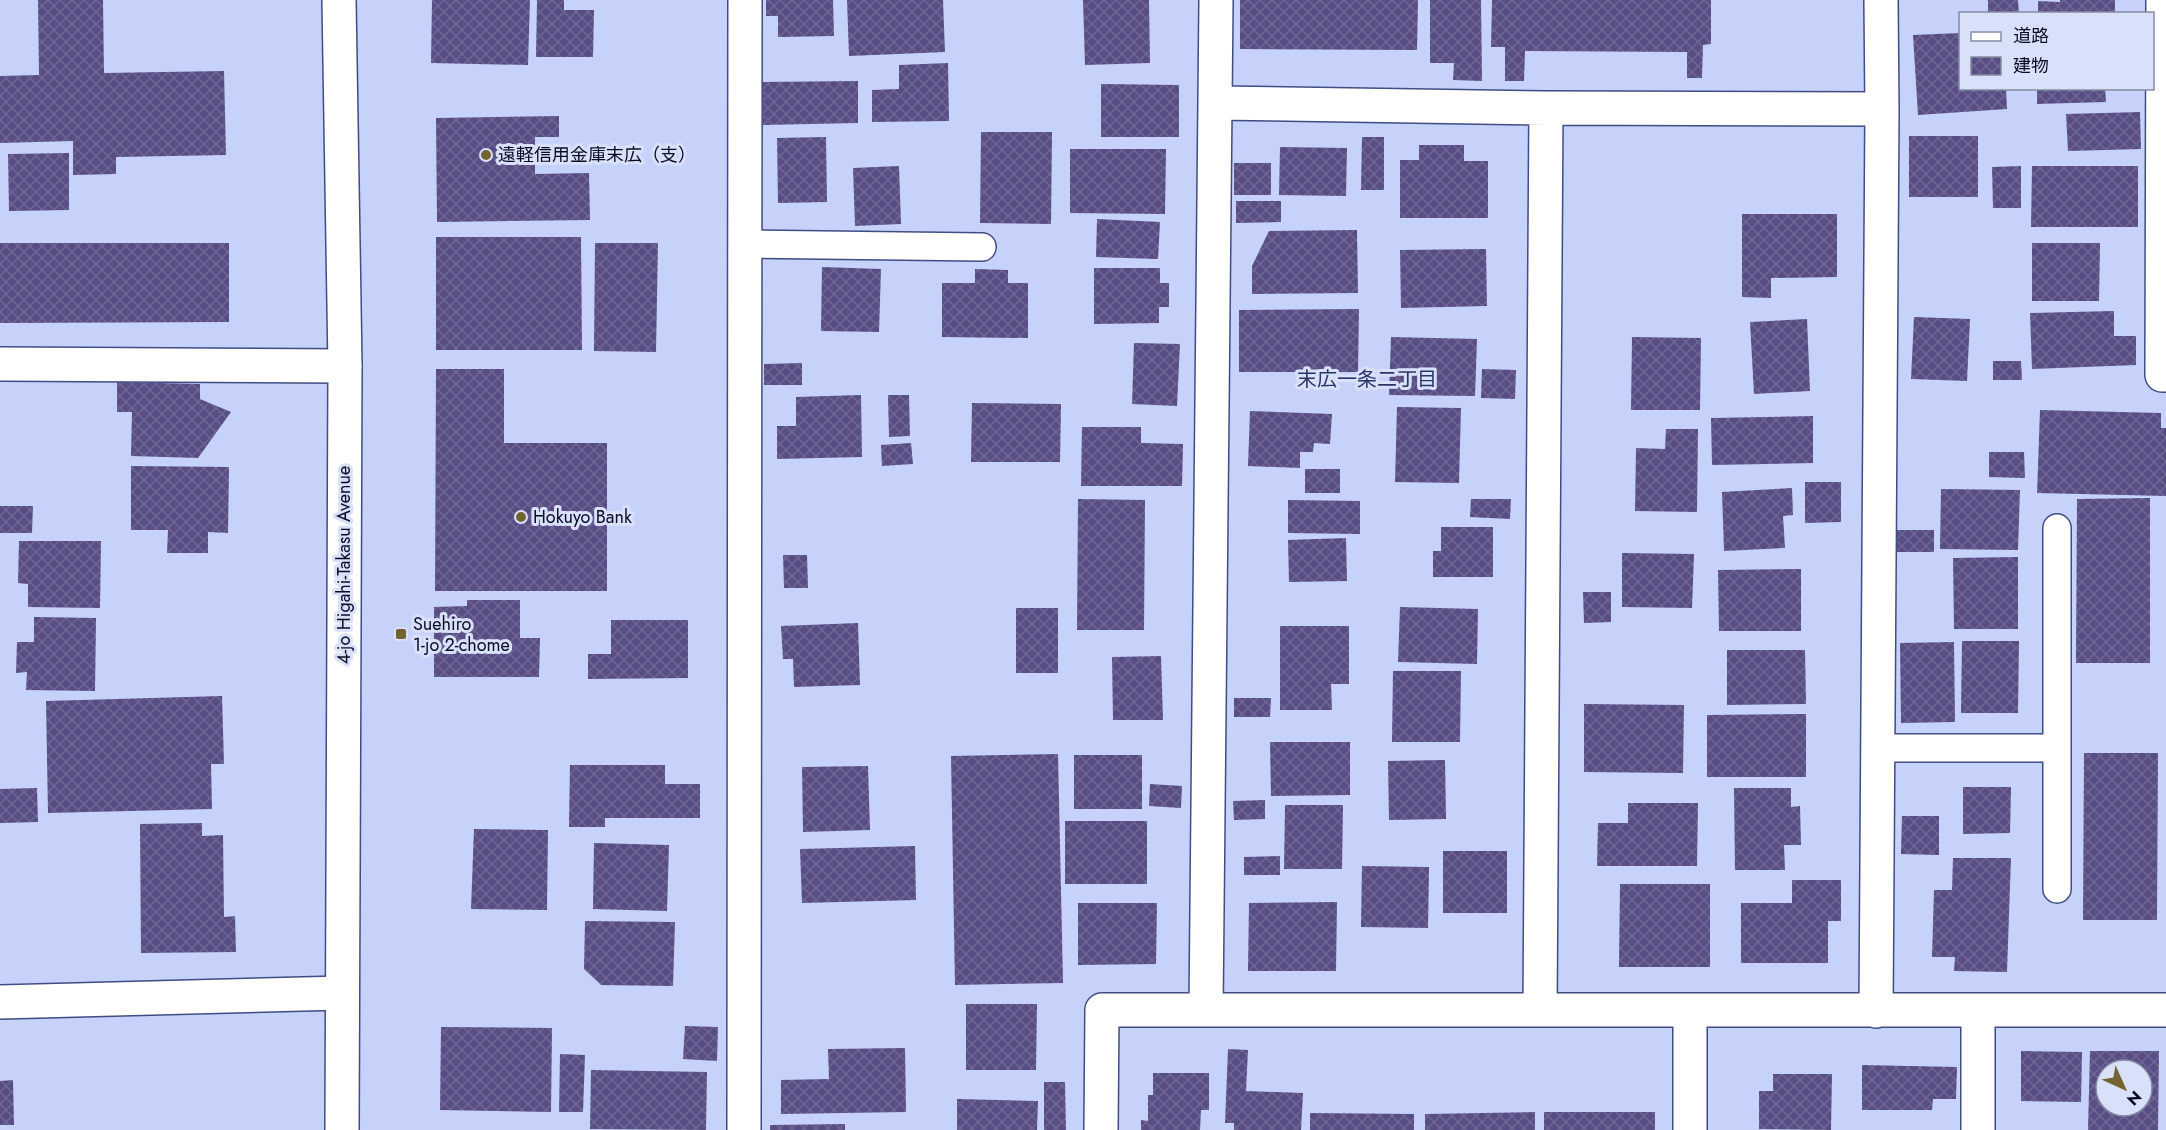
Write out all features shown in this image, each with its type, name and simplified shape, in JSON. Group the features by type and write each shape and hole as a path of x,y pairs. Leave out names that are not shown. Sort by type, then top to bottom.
{"main road":[{"name":"4-jo Higahi-Takasu Avenue","path":"339,0 345,366 342,1130"},
{"path":"744,1130 745,0"},
{"path":"1206,1010 1216,104 1215,0"},
{"path":"1876,1011 1881,0"},
{"path":"2163,0 2162,375 2166,375"},
{"path":"1216,104 1882,109"},
{"path":"1540,1010 1546,108"},
{"path":"0,364 345,366"},
{"path":"0,1002 342,993"},
{"path":"1101,1130 1102,1010 2166,1010"},
{"path":"1690,1010 1690,1130"},
{"path":"1978,1010 1978,1130"}],"lane":[{"path":"744,244 982,247"},
{"path":"2057,528 2057,889"},
{"path":"1878,748 2057,748"}],"building":[{"path":"38,0 103,0 104,73 224,71 226,155 116,157 116,174 73,175 73,141 0,143 0,76 39,75"},
{"path":"432,0 530,0 528,65 431,63"},
{"path":"537,0 564,0 564,10 594,10 593,57 536,57"},
{"path":"766,0 833,0 834,36 778,37 778,16 766,16"},
{"path":"847,0 943,0 945,52 849,56"},
{"path":"1083,0 1149,0 1150,63 1085,65"},
{"path":"1240,0 1418,0 1417,50 1240,49"},
{"path":"1430,0 1481,0 1482,81 1453,80 1454,63 1430,63"},
{"path":"1492,0 1711,0 1711,44 1703,45 1702,78 1687,78 1687,52 1525,51 1524,81 1505,81 1505,47 1491,47"},
{"path":"1988,0 2018,0 2019,12 1988,12"},
{"path":"2060,0 2115,0 2115,12 2038,12 2038,1 2060,2"},
{"path":"1959,33 1959,90 2006,90 2007,109 1918,115 1913,35"},
{"path":"948,63 949,121 872,122 872,90 899,89 899,65"},
{"path":"858,81 858,123 763,125 762,82"},
{"path":"1101,84 1179,85 1179,137 1101,137"},
{"path":"2037,90 2105,90 2106,102 2037,104"},
{"path":"2140,112 2141,149 2068,151 2066,114"},
{"name":"遠軽信用金庫末広（支）","path":"559,116 559,137 535,137 535,174 589,173 590,220 437,222 436,118"},
{"path":"981,132 1052,132 1051,224 980,223"},
{"path":"1909,136 1978,136 1978,197 1909,197"},
{"path":"826,137 827,202 778,203 777,138"},
{"path":"1362,137 1384,137 1384,190 1361,190"},
{"path":"1419,145 1464,145 1464,161 1488,161 1488,218 1400,218 1400,160 1419,160"},
{"path":"1280,147 1347,148 1346,196 1279,195"},
{"path":"1070,149 1166,149 1165,214 1070,213"},
{"path":"69,153 69,210 9,211 8,154"},
{"path":"1234,163 1271,163 1271,195 1234,195"},
{"path":"899,166 901,224 855,226 853,168"},
{"path":"2021,166 2021,208 1993,208 1992,167"},
{"path":"2032,166 2138,166 2138,227 2031,227"},
{"path":"1236,201 1281,201 1281,222 1236,223"},
{"path":"1742,214 1837,214 1837,277 1771,278 1771,298 1742,297"},
{"path":"1097,219 1160,222 1158,259 1096,257"},
{"path":"1357,230 1358,293 1252,294 1252,266 1269,231"},
{"path":"436,237 581,237 582,350 436,350"},
{"path":"0,243 229,243 229,322 0,323"},
{"path":"595,243 658,243 656,352 594,351"},
{"path":"2032,243 2100,243 2099,301 2032,301"},
{"path":"1486,249 1487,306 1401,308 1400,250"},
{"path":"822,267 881,269 879,332 821,331"},
{"path":"1094,268 1160,268 1160,283 1169,283 1169,307 1159,307 1159,323 1094,324"},
{"path":"975,269 1008,270 1008,283 1028,283 1028,338 942,337 942,283 975,283"},
{"path":"1359,309 1358,372 1239,372 1239,310"},
{"path":"2114,311 2114,336 2136,336 2136,365 2032,369 2030,313"},
{"path":"1914,317 1970,319 1967,381 1911,379"},
{"path":"1807,319 1810,391 1754,394 1750,322"},
{"path":"1391,337 1477,339 1475,396 1389,395"},
{"path":"1632,337 1701,338 1700,410 1631,410"},
{"path":"1134,343 1180,344 1177,406 1132,404"},
{"path":"1993,361 2021,361 2022,380 1993,380"},
{"path":"802,363 802,385 764,385 764,364"},
{"name":"Hokuyo Bank","path":"436,369 504,369 504,443 607,443 607,591 435,591"},
{"path":"1482,369 1516,370 1515,399 1481,398"},
{"path":"117,382 200,384 200,399 231,412 198,458 131,456 132,412 117,412"},
{"path":"861,395 862,457 777,459 777,426 796,426 796,397"},
{"path":"888,395 909,395 910,436 889,437"},
{"path":"972,403 1061,404 1060,462 971,462"},
{"path":"1397,407 1461,408 1459,483 1395,482"},
{"path":"2040,410 2161,413 2161,428 2166,428 2166,496 2037,493"},
{"path":"1250,411 1332,414 1330,444 1314,443 1313,452 1300,452 1300,468 1248,466"},
{"path":"1813,416 1813,463 1712,465 1711,418"},
{"path":"1082,427 1141,427 1141,443 1183,444 1182,486 1081,486"},
{"path":"1666,429 1698,429 1697,512 1635,511 1636,448 1665,449"},
{"path":"911,443 913,464 882,466 881,445"},
{"path":"1989,452 2024,452 2025,478 1989,477"},
{"path":"131,466 229,467 228,533 208,532 208,553 167,553 168,530 131,530"},
{"path":"1305,469 1340,469 1340,493 1305,493"},
{"path":"1805,482 1841,482 1841,522 1805,523"},
{"path":"1792,488 1793,515 1783,516 1785,548 1724,551 1722,492"},
{"path":"1941,489 2020,490 2018,550 1940,549"},
{"path":"2150,498 2150,663 2076,663 2077,499"},
{"path":"1078,499 1145,500 1144,630 1077,630"},
{"path":"1471,499 1511,499 1510,519 1470,517"},
{"path":"1288,500 1360,501 1360,534 1288,533"},
{"path":"0,506 33,506 32,533 0,533"},
{"path":"1441,527 1493,527 1493,577 1433,577 1433,551 1441,551"},
{"path":"1896,530 1934,530 1934,552 1896,552"},
{"path":"1346,538 1347,581 1289,582 1288,540"},
{"path":"19,541 101,541 100,608 28,607 28,584 18,583"},
{"path":"1622,553 1694,554 1692,608 1622,607"},
{"path":"783,555 807,555 808,588 784,588"},
{"path":"2018,557 2018,629 1954,629 1953,558"},
{"path":"1801,569 1801,631 1719,631 1718,570"},
{"path":"1583,592 1611,592 1611,622 1584,623"},
{"path":"467,600 520,600 520,638 540,638 539,677 434,677 434,607 467,606"},
{"path":"1400,607 1478,609 1477,664 1398,662"},
{"path":"1016,608 1058,608 1058,673 1016,673"},
{"path":"34,617 96,618 95,691 26,690 27,672 16,673 17,642 34,642"},
{"path":"611,620 688,620 688,678 588,679 588,654 611,654"},
{"path":"858,623 860,685 794,687 793,659 783,659 781,626"},
{"path":"1280,626 1349,626 1349,684 1331,684 1332,710 1280,710"},
{"path":"1962,641 2019,641 2018,713 1961,713"},
{"path":"1954,642 1955,722 1901,723 1900,643"},
{"path":"1727,650 1805,650 1806,704 1727,705"},
{"path":"1161,656 1163,720 1113,720 1112,657"},
{"path":"1393,671 1461,671 1460,742 1392,742"},
{"path":"222,696 224,764 211,764 212,809 48,813 46,701"},
{"path":"1234,698 1271,698 1270,717 1234,717"},
{"path":"1584,704 1684,705 1683,773 1584,772"},
{"path":"1806,714 1806,777 1707,777 1707,715"},
{"path":"1270,742 1350,742 1350,795 1271,796"},
{"path":"2084,753 2158,753 2157,920 2083,920"},
{"path":"1058,754 1063,983 955,985 951,756"},
{"path":"1074,755 1142,755 1142,809 1074,809"},
{"path":"1445,760 1446,819 1389,820 1388,761"},
{"path":"570,765 665,765 665,784 700,784 700,818 605,818 605,827 569,827"},
{"path":"868,766 870,830 803,832 802,767"},
{"path":"1150,784 1182,786 1181,808 1149,806"},
{"path":"1963,787 2011,787 2010,833 1963,834"},
{"path":"37,788 38,822 0,823 0,789"},
{"path":"1734,788 1791,788 1791,807 1800,806 1801,845 1784,845 1785,870 1735,870"},
{"path":"1265,800 1265,819 1234,820 1233,801"},
{"path":"1628,803 1698,803 1697,866 1597,866 1598,823 1628,823"},
{"path":"1285,805 1343,805 1342,869 1284,869"},
{"path":"1902,816 1939,816 1939,855 1901,854"},
{"path":"1065,821 1147,821 1147,884 1065,884"},
{"path":"202,823 202,836 223,835 224,917 235,916 236,952 141,953 140,824"},
{"path":"474,829 548,830 547,910 471,909"},
{"path":"594,843 669,845 667,911 593,909"},
{"path":"915,846 916,900 802,903 800,849"},
{"path":"1443,851 1507,851 1507,913 1443,913"},
{"path":"1280,856 1280,875 1244,875 1244,857"},
{"path":"1953,858 2011,858 2007,972 1954,971 1955,957 1932,957 1934,890 1952,890"},
{"path":"1362,866 1429,867 1428,928 1361,927"},
{"path":"1792,880 1841,880 1841,921 1828,921 1828,963 1741,963 1741,903 1792,903"},
{"path":"1620,884 1710,884 1710,967 1619,967"},
{"path":"1337,902 1336,971 1248,971 1249,903"},
{"path":"1078,903 1157,903 1156,964 1078,965"},
{"path":"585,921 675,922 673,986 601,985 584,969"},
{"path":"966,1004 1037,1004 1036,1070 966,1070"},
{"path":"685,1026 718,1027 717,1061 683,1059"},
{"path":"441,1027 552,1028 551,1112 440,1110"},
{"path":"905,1048 906,1112 781,1114 781,1080 829,1079 828,1049"},
{"path":"1228,1049 1248,1050 1246,1091 1303,1093 1301,1130 1234,1130 1234,1123 1225,1123"},
{"path":"2021,1051 2082,1052 2081,1102 2021,1101"},
{"path":"2090,1051 2159,1051 2158,1130 2088,1130"},
{"path":"560,1054 585,1055 583,1112 559,1112"},
{"path":"1862,1065 1957,1067 1956,1099 1933,1099 1932,1110 1862,1110"},
{"path":"591,1070 707,1072 706,1130 590,1129"},
{"path":"1153,1073 1209,1073 1209,1110 1201,1110 1200,1130 1141,1130 1141,1120 1148,1121 1148,1095 1153,1095"},
{"path":"1773,1074 1832,1074 1831,1130 1759,1129 1759,1091 1773,1091"},
{"path":"13,1080 14,1125 0,1125 0,1081"},
{"path":"1044,1082 1065,1082 1066,1130 1044,1130"},
{"path":"957,1099 1038,1101 1037,1130 957,1130"},
{"path":"1535,1112 1535,1130 1425,1130 1425,1114"},
{"path":"1544,1112 1655,1112 1655,1130 1544,1130"},
{"path":"1310,1113 1414,1114 1414,1130 1310,1130"},
{"path":"845,1124 845,1130 770,1130 770,1125"}],"place":[{"name":"遠軽信用金庫末広（支）","path":"486,155"},
{"name":"Hokuyo Bank","path":"521,517"},
{"name":"Suehiro 1-jo 2-chome","path":"401,634"}],"district":[{"name":"末広一条二丁目","path":"1367,379"}]}
